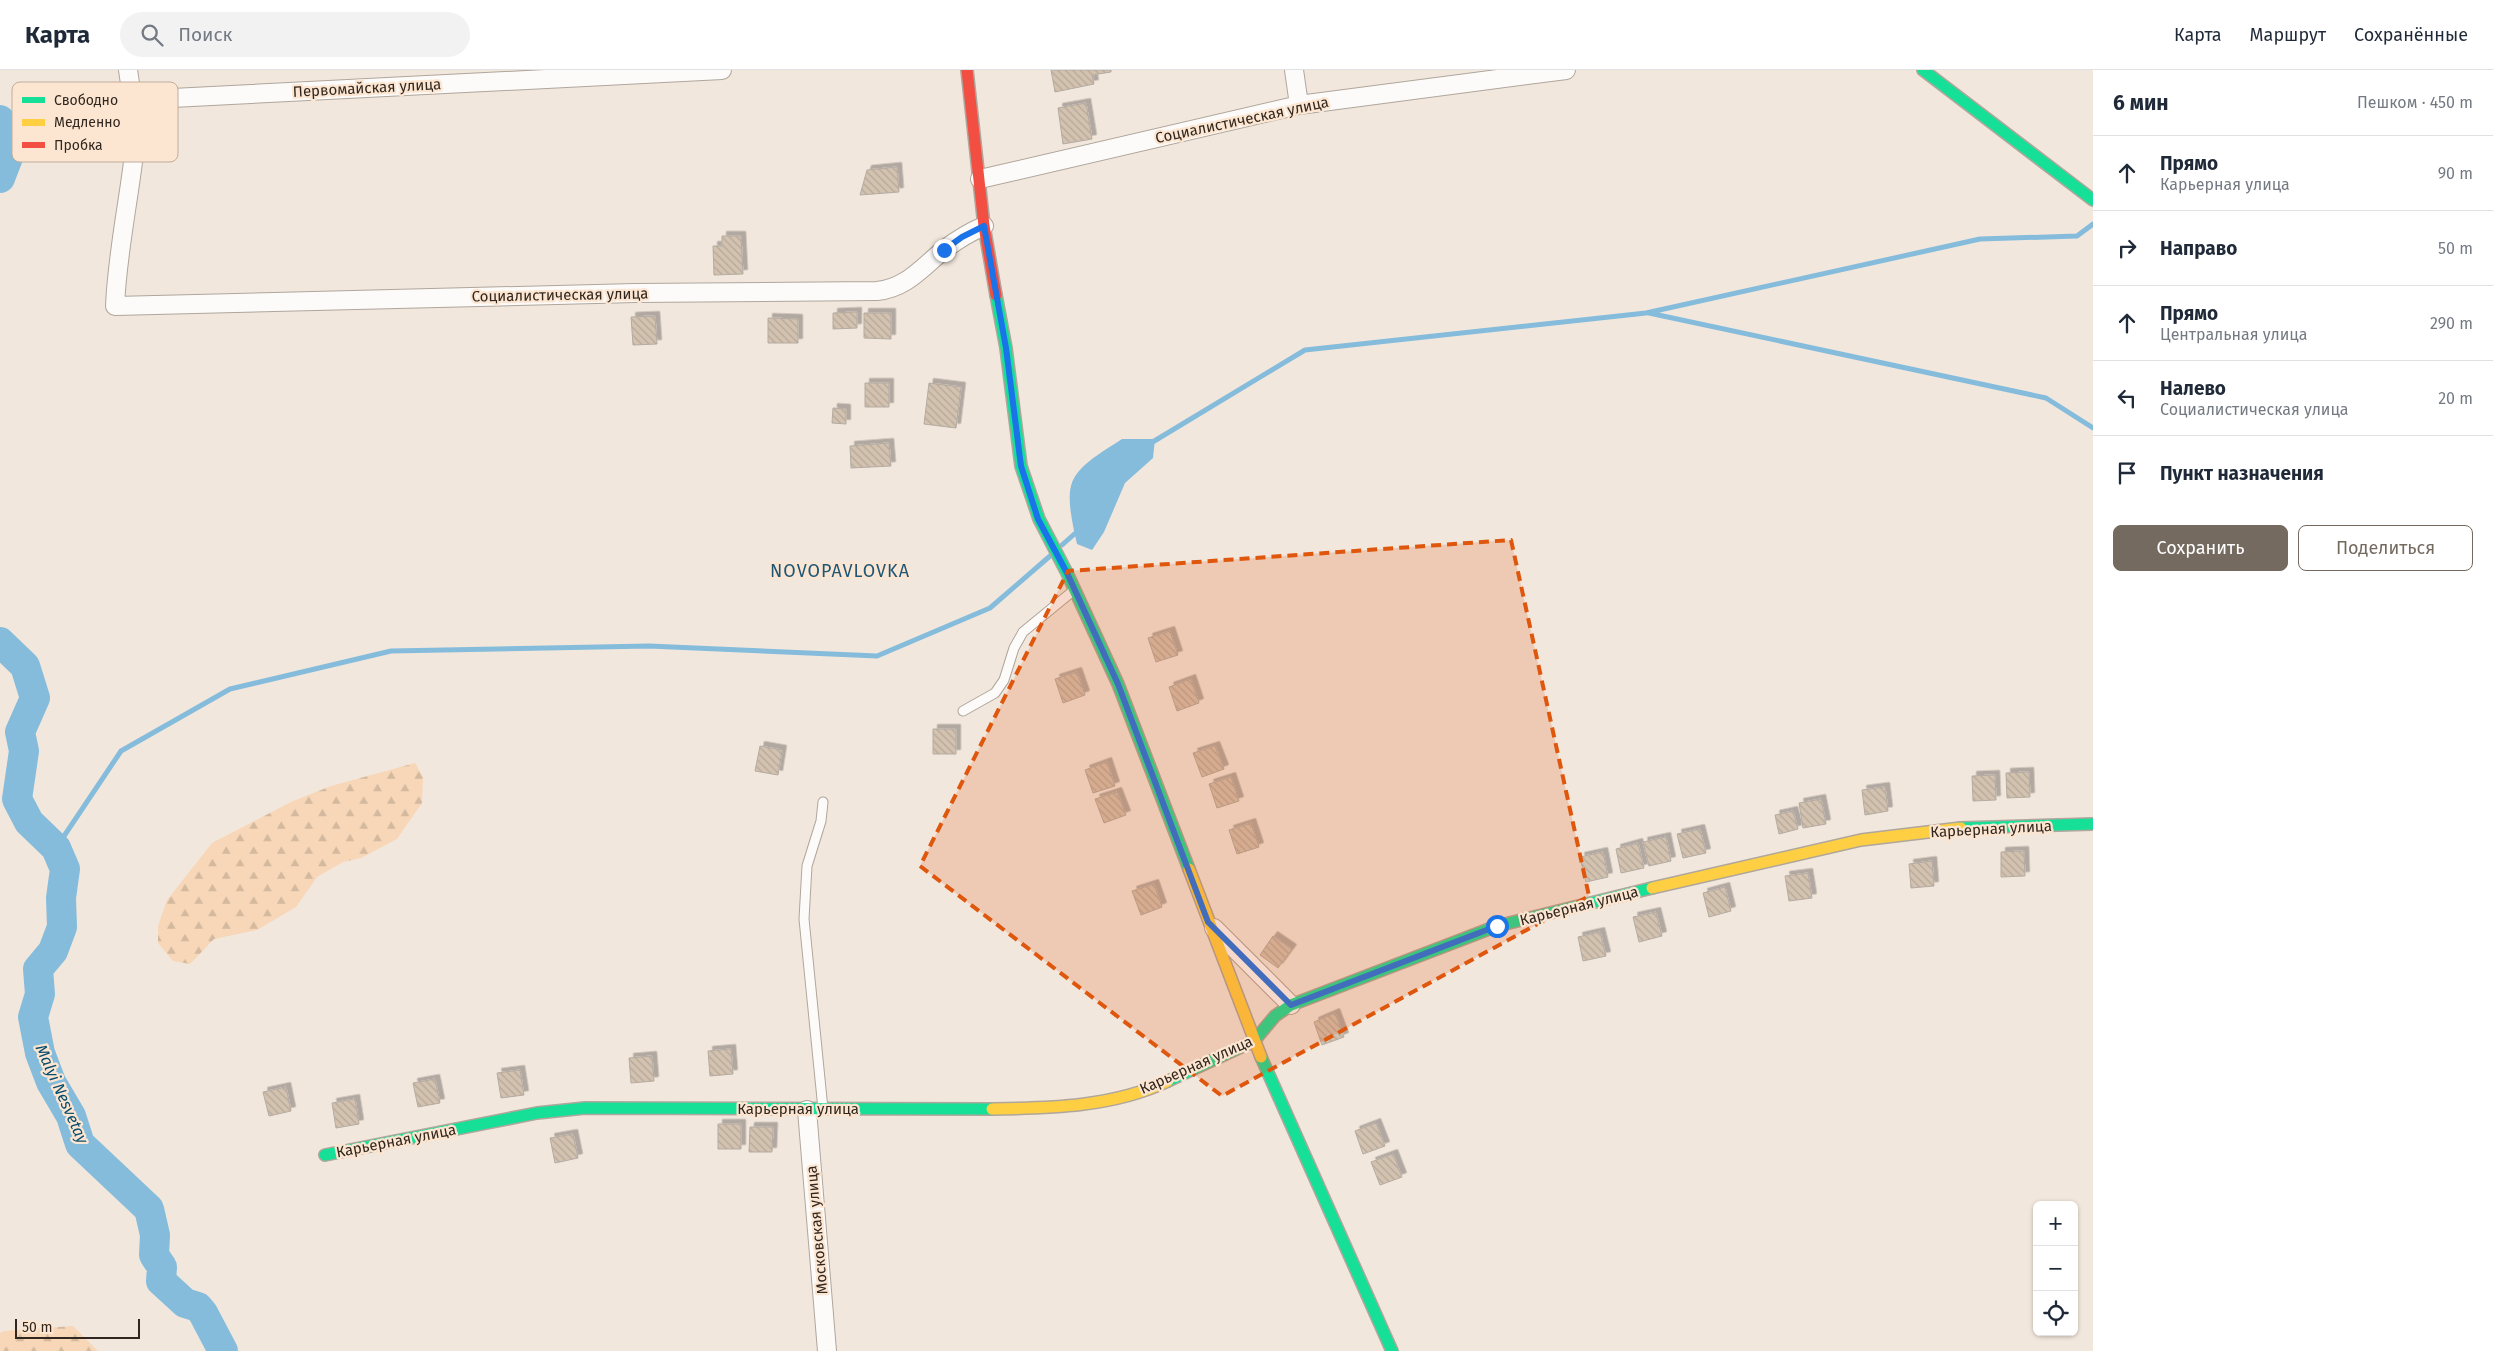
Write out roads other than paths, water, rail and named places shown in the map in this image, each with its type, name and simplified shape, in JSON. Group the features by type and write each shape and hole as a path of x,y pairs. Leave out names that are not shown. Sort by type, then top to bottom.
{"street":[{"name":"Первомайская улица","path":"178,98 722,70"},
{"path":"967,70 984,226 1006,348 1021,466 1038,519 1067,573 1118,684 1254,1041 1392,1351"},
{"path":"1294,70 1299,105"},
{"name":"Социалистическая улица","path":"980,179 1299,105 1566,70"},
{"path":"1923,70 2093,200"},
{"name":"Социалистическая улица","path":"133,162 120,240 115,306 635,293 884,290 904,284 950,246 984,226"},
{"name":"Карьерная улица","path":"325,1155 537,1113 585,1108 815,1110 1056,1108 1112,1099 1164,1083 1254,1041 1275,1016 1291,1005 1497,926 1748,865 1861,840 1966,827 2093,824"},
{"path":"1208,922 1291,1005"},
{"name":"Московская улица","path":"815,1110 827,1351"}],"lane":[{"path":"962,711 995,693 1004,680 1014,648 1023,632 1075,590"},
{"path":"815,1110 804,919 807,866 821,821 823,802"}],"water":[{"path":"1122,439 1155,439 1153,458 1125,483 1104,532 1092,550 1077,544 1072,522 1070,491 1073,480 1080,470"}],"waterway":[{"name":"Malyi Nesvetay","path":"0,120 10,152 0,178"},
{"path":"1151,443 1305,350 1646,313 1980,239 2077,236 2093,224"},
{"path":"1649,313 2046,398 2093,428"},
{"path":"1062,545 1080,529"},
{"path":"56,848 121,751 230,689 391,651 649,646 877,656 990,608 1050,556"},
{"name":"Malyi Nesvetay","path":"0,642 25,666 35,698 20,732 24,751 17,799 29,822 56,848 65,869 61,898 62,927 53,951 38,969 40,994 33,1017 40,1053 51,1082 71,1116 80,1144 149,1209 155,1235 154,1255 162,1267 161,1281 185,1303 198,1307 223,1351"}],"district":[{"name":"NOVOPAVLOVKA","path":"840,571"}]}
